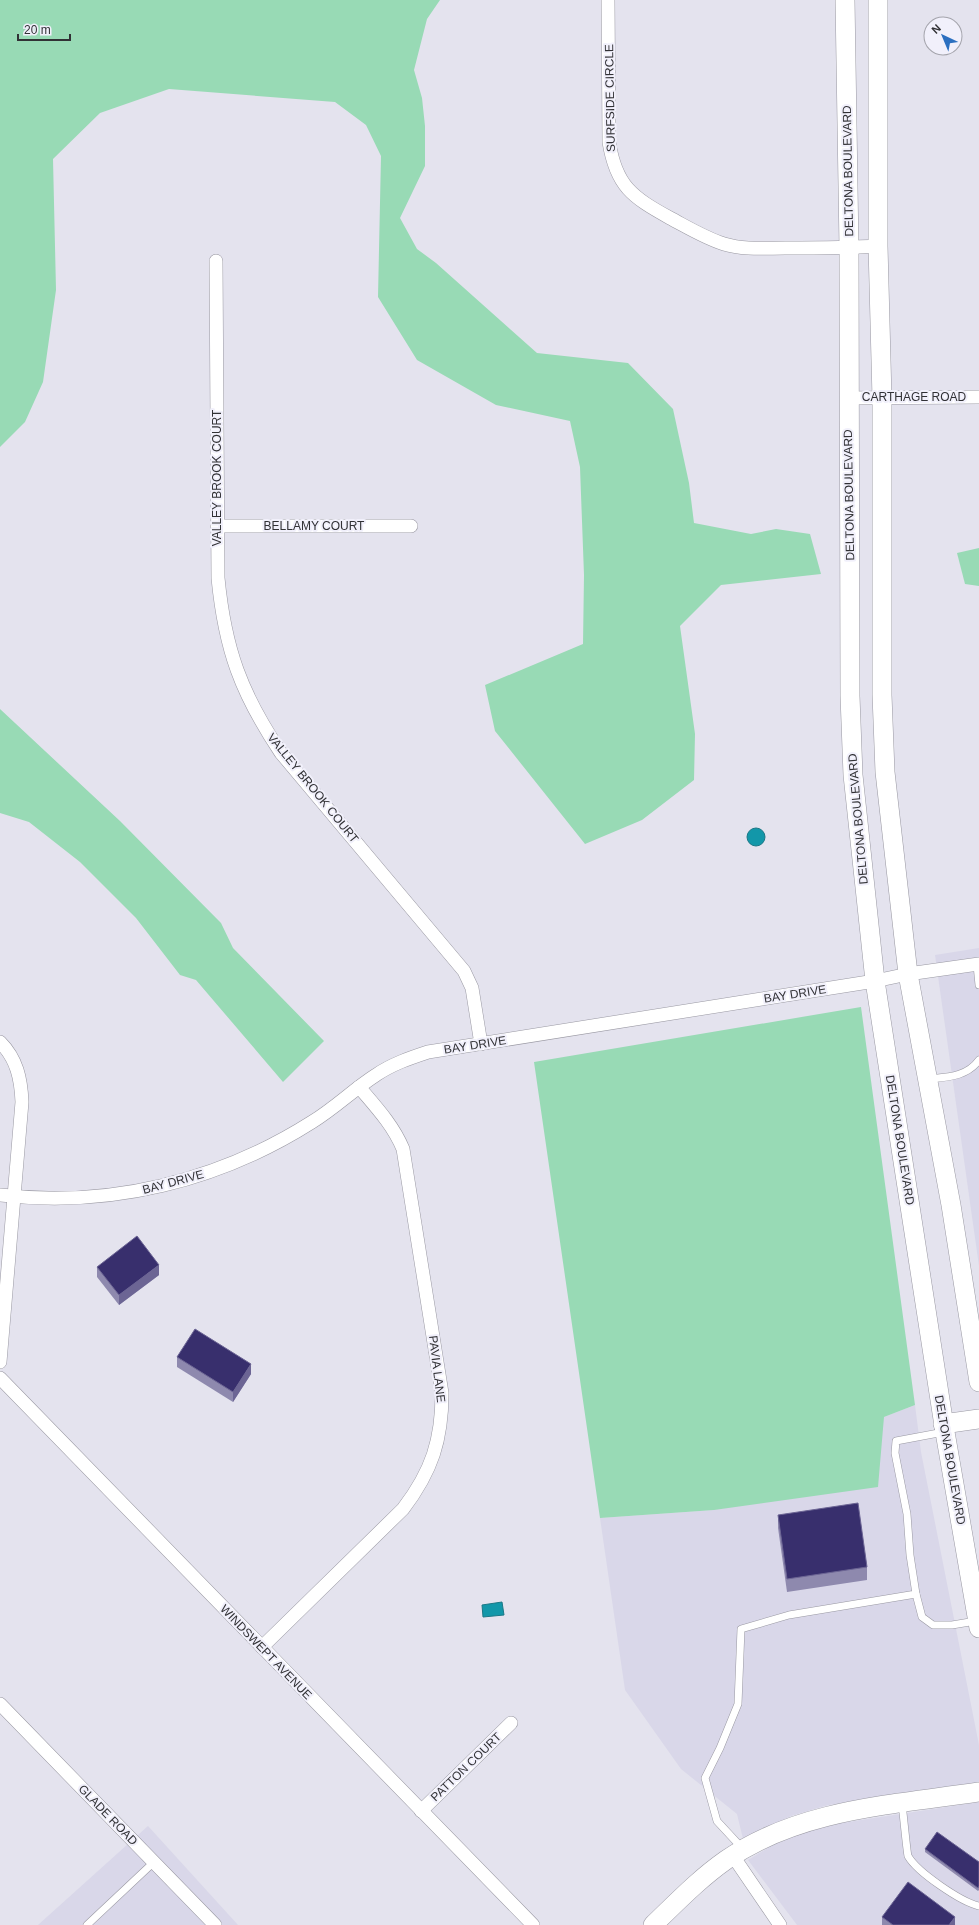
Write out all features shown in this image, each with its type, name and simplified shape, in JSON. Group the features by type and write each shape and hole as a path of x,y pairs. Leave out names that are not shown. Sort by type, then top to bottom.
{"main road":[{"name":"DELTONA BOULEVARD","path":"845,0 849,248 848,398 850,696 853,776 876,981 944,1428 978,1624"},
{"path":"878,0 878,246 882,398 882,695 885,772 908,974 926,1079 951,1205 979,1382"},
{"path":"944,1428 979,1419"},
{"path":"653,1925 696,1884 738,1853 766,1837 795,1825 831,1814 979,1792"}],"street":[{"name":"SURFSIDE CIRCLE","path":"608,0 609,142 612,160 619,178 630,193 642,203 708,238 726,244 747,248 849,248 878,246"},
{"name":"VALLEY BROOK COURT","path":"216,261 218,578 223,620 230,650 243,688 260,722 281,753 464,971 472,988 481,1044"},
{"name":"CARTHAGE ROAD","path":"848,398 979,397"},
{"name":"BELLAMY COURT","path":"217,526 411,526"},
{"name":"BAY DRIVE","path":"0,1195 14,1197 61,1198 112,1195 155,1188 197,1176 236,1162 276,1144 313,1121 377,1074 402,1061 428,1052 978,964"},
{"path":"0,1042 15,1062 21,1080 22,1102 0,1362"},
{"name":"PAVIA LANE","path":"262,1647 403,1509 430,1467 438,1443 442,1418 442,1393 403,1149 397,1135 387,1120 359,1087"},
{"name":"WINDSWEPT AVENUE","path":"0,1378 533,1925"},
{"name":"GLADE ROAD","path":"0,1704 215,1925"},
{"name":"PATTON COURT","path":"421,1811 511,1723"},
{"path":"738,1853 780,1925"}],"lane":[{"path":"978,964 979,985"},
{"path":"926,1079 953,1077 974,1067 979,1060"},
{"path":"944,1428 896,1441 895,1453 907,1514 910,1555 916,1594 922,1617 933,1625 978,1624"},
{"path":"738,1853 716,1821 705,1778 720,1748 738,1704 741,1629 789,1616 916,1594"},
{"path":"902,1803 908,1856 927,1875 958,1898 979,1906"},
{"path":"88,1925 154,1862"}],"shaded area":[{"path":"979,948 979,1266 935,955"},
{"path":"915,1405 921,1452 979,1745 979,1783 828,1805 791,1816 743,1839 737,1814 681,1769 625,1690 600,1518 714,1510 884,1417"},
{"path":"979,1802 979,1925 797,1925 748,1860 771,1846 799,1834 835,1824"},
{"path":"148,1826 238,1925 38,1925"}],"green space":[{"path":"0,0 440,0 427,19 414,70 422,98 425,126 425,166 400,218 417,249 436,263 537,353 628,363 673,409 689,483 694,523 751,534 776,529 810,534 821,574 721,585 680,626 695,734 694,780 642,820 585,844 495,731 485,685 583,644 584,575 580,467 570,421 496,405 417,360 378,297 381,156 366,125 335,102 169,89 100,113 53,159 56,290 43,382 25,422 0,447"},
{"path":"979,548 979,586 965,584 957,553"},
{"path":"0,709 120,821 221,923 233,948 324,1041 283,1082 196,980 180,975 136,918 80,862 29,822 0,813"},
{"path":"861,1007 915,1405 884,1417 878,1487 714,1510 600,1518 534,1062"}],"water":[{"path":"756,828 760,829 764,833 764,841 760,845 756,846 752,845 748,841 747,837 748,833 752,829"},
{"path":"502,1602 504,1615 483,1617 482,1605"}],"building":[{"path":"137,1236 159,1265 119,1295 97,1267"},
{"path":"195,1329 251,1364 233,1392 177,1357"},
{"path":"858,1503 867,1567 787,1579 778,1515"},
{"path":"937,1832 979,1862 978,1888 925,1849"},
{"path":"908,1882 955,1917 949,1925 893,1925 882,1917"}]}
